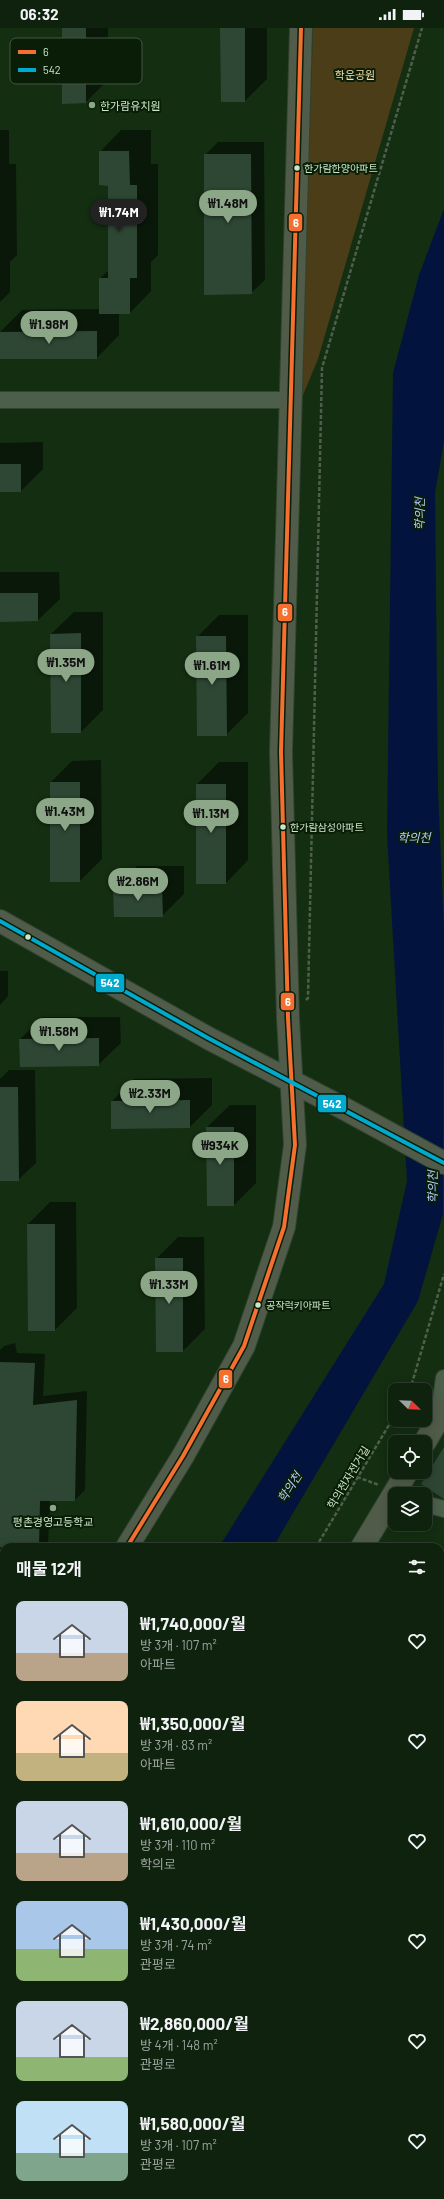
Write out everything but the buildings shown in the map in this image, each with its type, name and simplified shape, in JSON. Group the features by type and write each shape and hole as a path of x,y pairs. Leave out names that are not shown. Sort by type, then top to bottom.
{"street":[{"path":"129,1543 183,1456 244,1346 284,1227 295,1145 288,1018 281,752 301,28"},
{"path":"0,400 291,400"},
{"path":"0,921 208,1038 343,1108 444,1164"},
{"path":"429,1435 441,1415 444,1378"},
{"path":"432,1506 444,1509"},
{"path":"365,1543 388,1509"}],"path":[{"path":"288,1018 308,998 322,368 422,28"},
{"path":"412,1383 444,1274"},
{"name":"학의천자전거길","path":"318,1543 388,1427"}],"green space":[{"name":"학운공원","path":"313,28 414,28 318,359 301,400"}],"water":[{"name":"학의천","path":"444,209 444,441 435,493 438,790 444,930 443,1214 418,1301 275,1543 222,1543 384,1284 407,1181 387,834 393,373 419,275"}],"transit line":[{"name":"6","path":"129,1543 183,1456 244,1346 284,1227 295,1145 288,1018 281,752 301,28"},
{"name":"542","path":"0,921 208,1038 444,1163"}],"place":[{"name":"한가람유치원","path":"92,105"},
{"name":"한가람한양아파트","path":"297,168"},
{"name":"한가람삼성아파트","path":"283,827"},
{"name":"공작럭키아파트","path":"258,1305"},
{"name":"평촌경영고등학교","path":"53,1508"}]}
